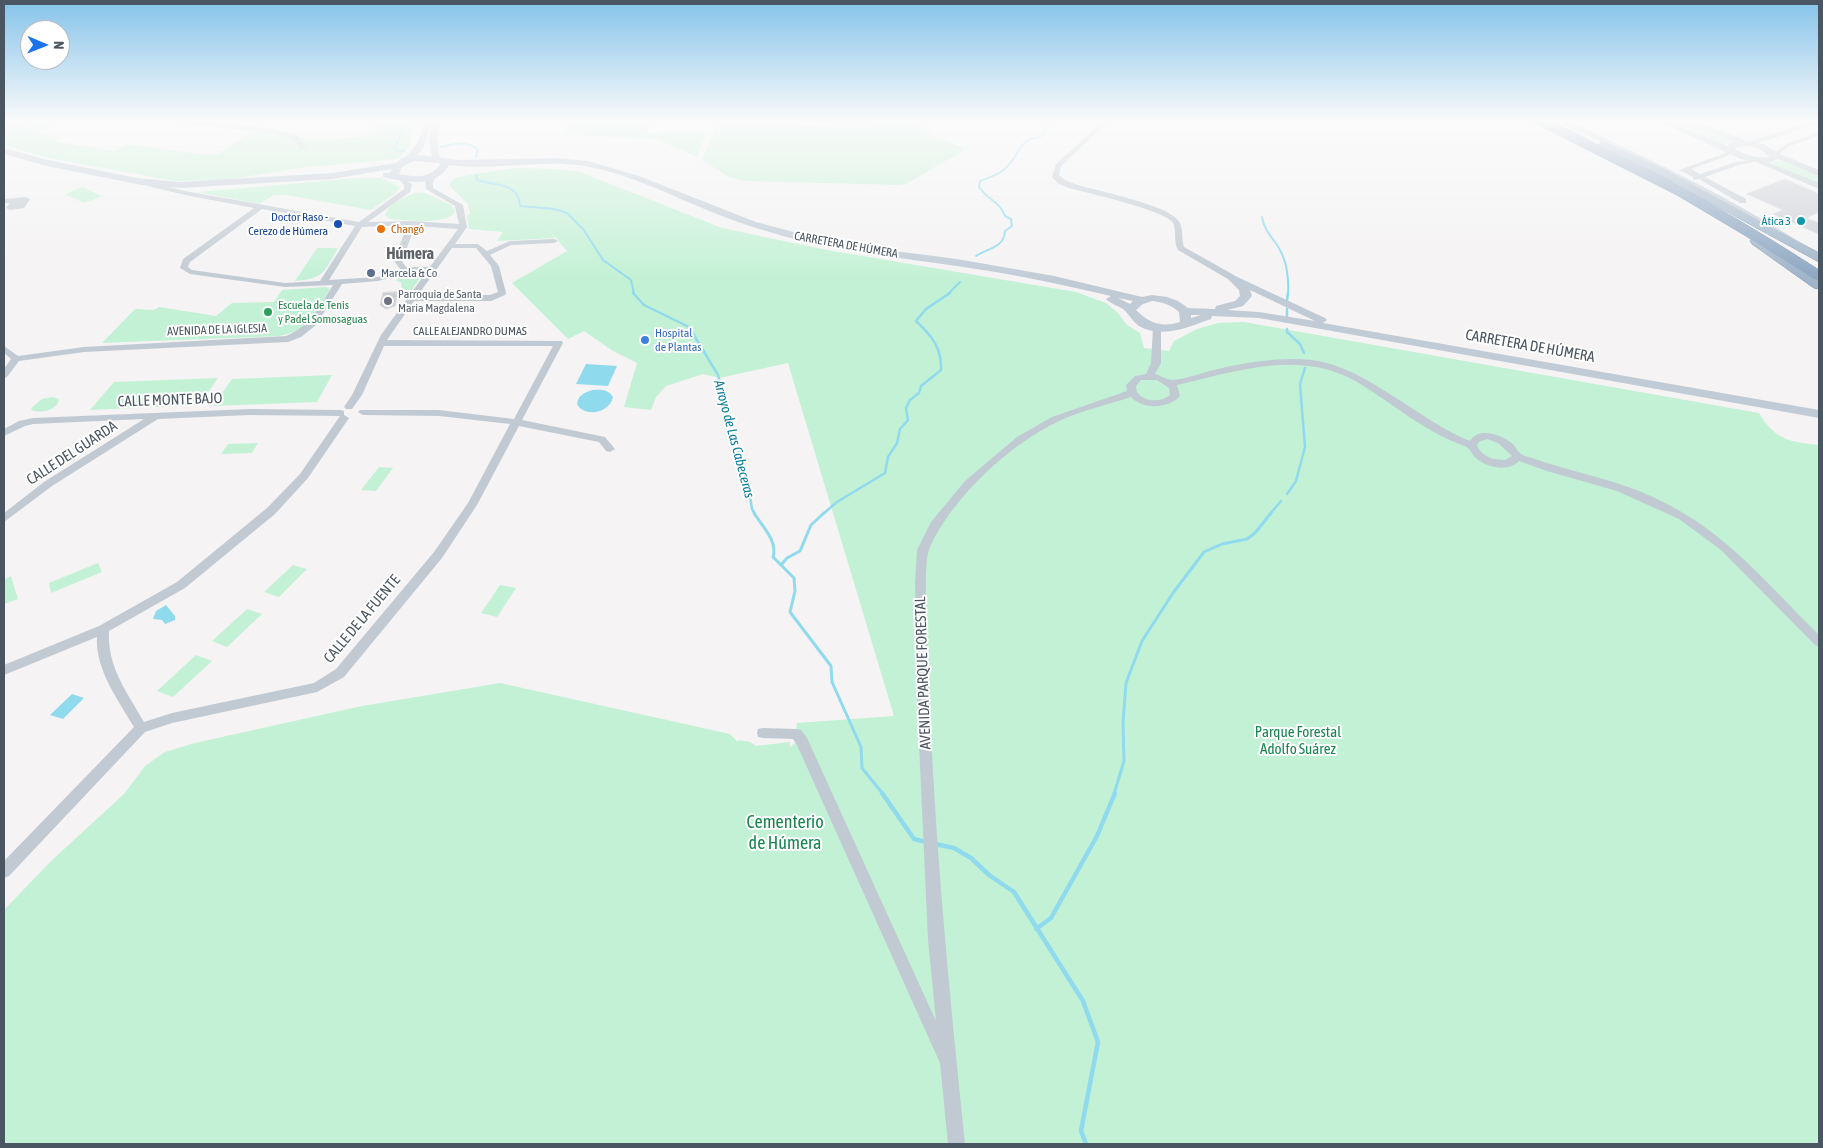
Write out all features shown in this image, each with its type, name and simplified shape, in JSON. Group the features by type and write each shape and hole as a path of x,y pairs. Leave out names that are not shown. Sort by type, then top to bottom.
{"highway":[{"path":"1650,175 1722,214 1819,276"},
{"path":"1650,175 1730,224 1819,284"},
{"path":"1660,175 1732,213 1819,268"},
{"path":"1667,175 1819,258"}],"main road":[{"path":"105,175 137,181 180,186 204,186 340,175"},
{"path":"396,175 399,178"},
{"name":"CARRETERA DE HÚMERA","path":"625,175 775,231 807,239 1054,279 1142,300 1174,302 1184,310 1259,315 1819,414"},
{"path":"332,176 421,179 432,176"},
{"path":"1181,325 1186,318 1184,310 1226,307 1244,300 1246,296 1244,289 1231,277"},
{"path":"1231,277 1322,320 1372,331 1390,338"},
{"name":"CARRETERA DE HÚMERA","path":"1091,288 1127,307 1143,324 1157,328 1168,329 1210,316 1234,313"},
{"path":"1134,316 1133,309 1142,300"}],"street":[{"path":"1055,175 1062,182 1072,186 1168,214 1175,220 1181,248 1231,277"},
{"path":"1676,175 1769,225"},
{"path":"1695,175 1819,248"},
{"path":"1707,175 1696,180 1819,258"},
{"path":"1791,175 1819,186"},
{"path":"4,670 104,628 181,586 271,511 304,476 350,412 381,342 463,227 461,212 456,203 430,189 429,182 432,176"},
{"path":"324,283 360,225 407,190 408,185 399,178"},
{"path":"137,181 185,193 360,225 412,223 463,227"},
{"path":"4,201 15,200"},
{"path":"260,207 186,261 184,268 190,272 286,285 378,279 410,270 433,269"},
{"path":"383,208 378,217 382,221 391,224"},
{"path":"436,224 455,219 461,212"},
{"path":"410,270 401,267 398,261 412,223"},
{"path":"485,255 516,242 554,241"},
{"path":"412,298 491,298 502,293 495,266 478,246 450,246"},
{"path":"392,276 401,267"},
{"name":"AVENIDA DE LA IGLESIA","path":"16,359 58,351 101,347 288,339 303,333 315,322 339,282"},
{"path":"1150,376 1156,363 1157,328"},
{"name":"CALLE ALEJANDRO DUMAS","path":"381,342 559,344"},
{"name":"CALLE DE LA FUENTE","path":"4,871 141,728 172,718 317,687 340,673 443,547 472,506 559,344"},
{"path":"4,350 16,359 4,375"},
{"path":"1171,383 1253,364 1292,361 1322,364 1358,379 1426,424 1455,440 1472,446 1480,456 1496,464 1511,463 1517,456"},
{"path":"1150,376 1162,378 1171,383 1176,392 1175,396 1167,402 1148,402 1132,393 1131,385 1134,381 1150,376"},
{"name":"AVENIDA PARQUE FORESTAL","path":"956,1144 936,953 923,700 921,582 923,550 935,525 969,483 1020,439 1055,419 1132,393"},
{"name":"CALLE MONTE BAJO","path":"4,433 22,423 33,421 250,412 439,413 516,422 602,439 610,450"},
{"name":"CALLE DEL GUARDA","path":"4,518 48,484 157,416"},
{"path":"1472,446 1473,441 1478,438 1496,438 1507,442 1514,448 1517,456 1534,464 1618,488 1659,504 1700,527 1754,572 1819,642"},
{"path":"104,628 102,649 112,678 141,728"},
{"name":"AVENIDA PARQUE FORESTAL","path":"763,733 796,734 802,742 948,1066"}],"green space":[{"path":"140,175 259,175 226,180 175,181"},
{"name":"Parque Forestal Adolfo Suárez","path":"472,175 587,175 722,228 827,250 1076,292 1106,303 1118,313 1127,325 1140,333 1144,348 1169,351 1174,341 1197,329 1218,323 1244,322 1759,413 1771,429 1784,438 1800,443 1819,445 1819,1144 4,1144 4,910 50,862 124,794 145,766 165,752 195,743 362,706 500,683 730,734 738,742 739,740 750,742 756,746 790,742 790,747 795,743 797,723 894,716 788,363 719,378 703,374 666,386 656,397 651,410 624,407 637,363 613,351 584,331 568,339 512,283 567,251 550,231 555,238 497,241 503,232 469,229 467,215 470,214 468,204 450,186 450,182 457,177"},
{"path":"725,175 922,175 906,184 897,185 744,181"},
{"path":"1796,175 1819,175 1819,184"},
{"path":"357,178 382,178 400,187 396,193 371,210 286,195 274,195 259,204 198,192"},
{"path":"82,187 102,196 84,203 65,194"},
{"path":"421,192 451,205 455,211 451,216 444,219 426,221 390,219 385,215 400,200"},
{"path":"317,248 338,248 326,268 318,276 295,281"},
{"path":"424,273 411,291 402,291 401,282 396,281 408,274"},
{"name":"Escuela de Tenis y Padel Somosaguas","path":"326,287 330,289 310,319 297,330 279,336 102,343 135,309 154,310 159,307 216,316 232,303 274,302 282,290"},
{"path":"332,375 317,402 213,406 232,379"},
{"path":"218,378 199,405 90,410 114,382"},
{"path":"52,397 59,399 56,406 44,411 32,410 31,408 42,399"},
{"path":"258,443 252,453 221,454 228,444"},
{"path":"379,467 393,468 376,491 361,490"},
{"path":"98,563 102,572 51,593 49,583"},
{"path":"293,565 307,569 279,597 264,592"},
{"path":"11,576 18,599 4,604 4,580"},
{"path":"500,585 516,588 497,617 481,613"},
{"path":"247,609 262,614 227,647 212,641"},
{"path":"196,655 212,661 173,697 157,691"}],"water":[{"path":"206,326 214,326 207,335 175,336 181,329 193,328 193,331"},
{"path":"586,364 617,366 608,386 576,384"},
{"path":"593,390 604,390 613,397 607,407 602,410 596,412 585,411 577,404 579,398 582,394"},
{"path":"166,605 175,616 175,620 165,624 162,620 153,619 156,611"},
{"path":"72,694 84,698 63,719 50,715"}],"building":[{"path":"1785,179 1819,194 1819,212 1806,218 1819,223 1819,234 1773,214 1783,210 1747,194"},
{"name":"Parroquia de Santa Maria Magdalena","path":"398,292 395,306 386,309 380,305 383,293"}],"waterway":[{"name":"Arroyo de Las Cabeceras","path":"476,175 477,180 511,189 519,198 520,206 554,209 567,213 583,229 603,260 631,280 634,294"},
{"path":"976,256 999,244 1004,237 1005,231 1012,226 1011,219 1005,216 1000,207 979,187 980,181 996,175"},
{"path":"1262,217 1285,263 1288,275 1288,293"},
{"path":"948,294 960,282"},
{"name":"Arroyo de Las Cabeceras","path":"633,293 644,305 689,327 718,375 735,433 743,478 748,484 752,509 755,514"},
{"path":"823,514 837,502 885,473 888,457 897,443 900,429 908,420 906,408 910,400 919,393 921,386 941,370 940,355 935,343 916,321 926,309 950,293"},
{"path":"1287,300 1288,293"},
{"path":"1287,309 1287,317"},
{"path":"1287,329 1287,332 1300,344 1304,353"},
{"path":"1287,494 1296,481 1305,447 1300,384 1305,368"},
{"path":"1270,514 1281,501"},
{"name":"Arroyo de Las Cabeceras","path":"754,513 771,539 774,551 773,557 781,565"},
{"path":"781,565 787,558 800,551 811,525 824,513"},
{"path":"1114,794 1124,761 1123,723 1126,683 1142,641 1173,593 1204,552 1222,544 1247,539 1255,533 1271,513"},
{"path":"781,565 794,578 795,591 790,612 831,666 832,682 861,747 862,768 883,794"},
{"path":"882,793 914,839 926,842"},
{"path":"1037,928 1051,918 1097,836 1115,793"},
{"path":"935,844 954,848 971,858 989,875 1014,892 1037,928"},
{"path":"1037,928 1083,1001 1098,1042 1081,1131 1086,1144"}],"place":[{"name":"Ática 3","path":"1801,221"},
{"name":"Doctor Raso - Cerezo de Húmera","path":"338,224"},
{"name":"Changó","path":"381,229"},
{"name":"Marcela & Co","path":"371,273"},
{"name":"Parroquia de Santa Maria Magdalena","path":"388,301"},
{"name":"Escuela de Tenis y Padel Somosaguas","path":"268,312"},
{"name":"Hospital de Plantas","path":"645,340"}],"district":[{"name":"Húmera","path":"410,254"}],"park label":[{"name":"Cementerio de Húmera","path":"785,832"}]}
